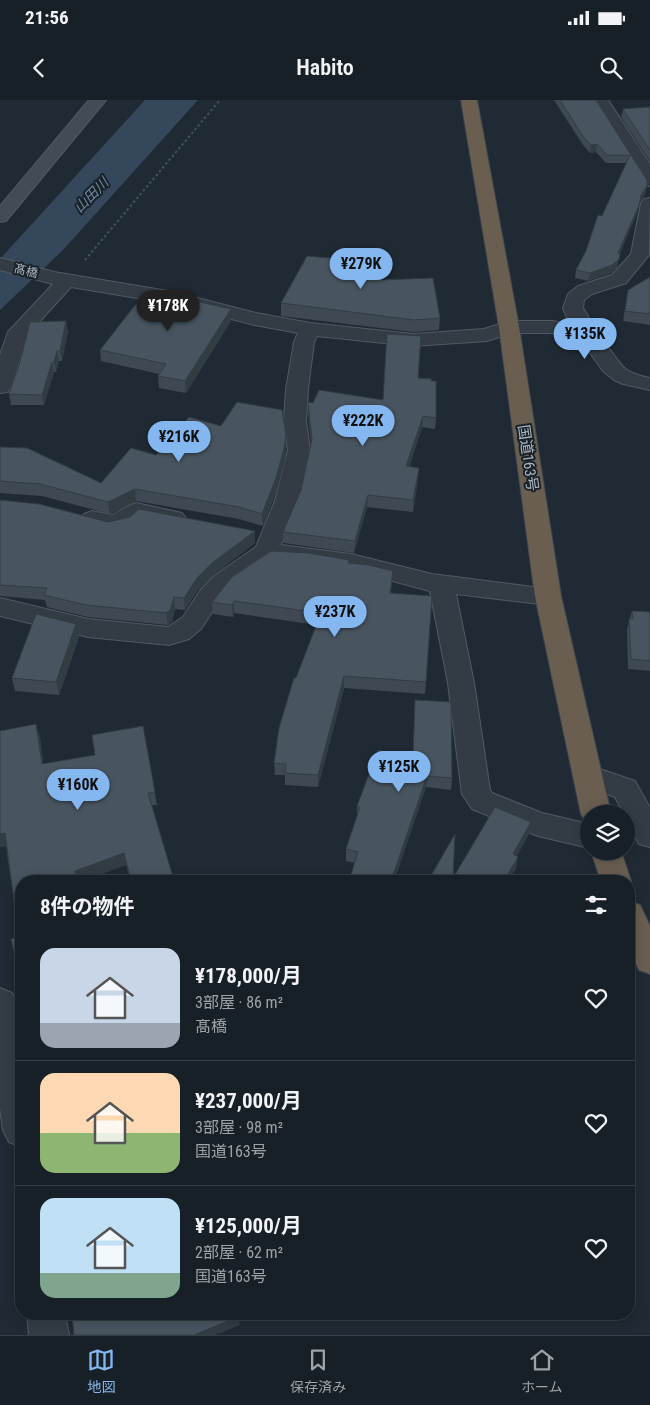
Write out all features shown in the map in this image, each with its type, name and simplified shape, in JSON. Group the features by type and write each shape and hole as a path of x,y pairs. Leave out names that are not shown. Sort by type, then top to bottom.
{"highway":[{"name":"国道163号","path":"469,100 509,327 548,596 594,805"},
{"path":"609,860 614,875"},
{"path":"635,927 650,960"}],"street":[{"path":"0,217 98,100"},
{"path":"600,100 648,174 650,181"},
{"path":"571,332 579,323 578,316 573,308 575,298 585,290 619,279 640,255 650,203"},
{"name":"髙橋","path":"0,264 60,279 174,298 255,319 310,329 413,340 487,335 509,327 553,327 571,332 596,346 610,367 621,376 650,384"},
{"path":"0,387 18,332 60,279"},
{"path":"0,608 88,628 169,636 180,632 192,624 208,597 223,582 269,545 287,502 299,450 295,421 296,389 304,342 310,329"},
{"path":"67,513 110,524 123,521 136,511 192,521"},
{"path":"247,531 269,545 308,555 351,562 441,584 548,596"},
{"path":"441,584 461,683 476,794 482,800 538,824 580,834"},
{"path":"588,776 625,789 650,835"},
{"path":"0,1003 15,1094"},
{"path":"47,1320 49,1335"}],"path":[{"path":"60,279 220,100"}],"water":[{"name":"山田川","path":"145,100 198,100 63,250 0,310 0,259"}],"building":[{"path":"560,100 596,100 647,180 647,186 641,195 639,205 618,253 620,253 619,259 612,265 590,273 576,270 586,251 598,215 602,216 630,155 607,155 597,144 591,145 584,138"},
{"path":"650,107 650,150 623,109"},
{"path":"307,256 385,263 382,280 433,278 440,318 414,320 281,303"},
{"path":"650,277 650,314 625,311 628,290"},
{"path":"147,290 231,309 185,381 158,376 166,364 100,350"},
{"path":"66,321 60,351 57,351 54,362 52,362 42,395 9,394 20,362 30,322"},
{"path":"387,334 421,336 418,378 436,381 436,418 423,416 406,466 419,468 413,500 368,495 355,541 283,532 301,490 312,439 308,402 313,403 319,390 383,400"},
{"path":"237,402 282,410 286,435 284,448 276,478 262,514 239,507 135,489 108,502 40,484 0,481 0,447 27,448 101,483 131,448 156,455 189,417 221,426"},
{"path":"0,500 39,504 108,522 130,517 139,509 255,531 212,563 197,578 184,598 174,597 170,610 166,613 86,605 44,595 47,588 0,585"},
{"path":"271,551 308,553 349,560 348,563 369,565 393,571 390,593 432,596 426,682 344,676 318,775 285,773 286,764 274,763 279,728 294,678 296,678 321,613 234,601 232,605 212,602 232,577"},
{"path":"632,611 650,612 650,661 631,659 629,619 633,619"},
{"path":"36,614 76,624 56,682 12,678"},
{"path":"415,700 451,702 452,778 427,776 393,875 351,875 358,852 346,849 360,807 357,806 378,750 413,759"},
{"path":"36,724 42,764 95,755 92,735 143,726 155,792 148,793 172,875 130,875 124,853 75,871 76,875 15,875 15,907 5,833 0,834 0,731"},
{"path":"495,807 531,822 513,854 518,857 508,875 455,875"},
{"path":"455,834 453,875 431,875"},
{"path":"15,938 15,956 11,939"},
{"path":"73,1320 231,1320 194,1335 74,1335"}]}
